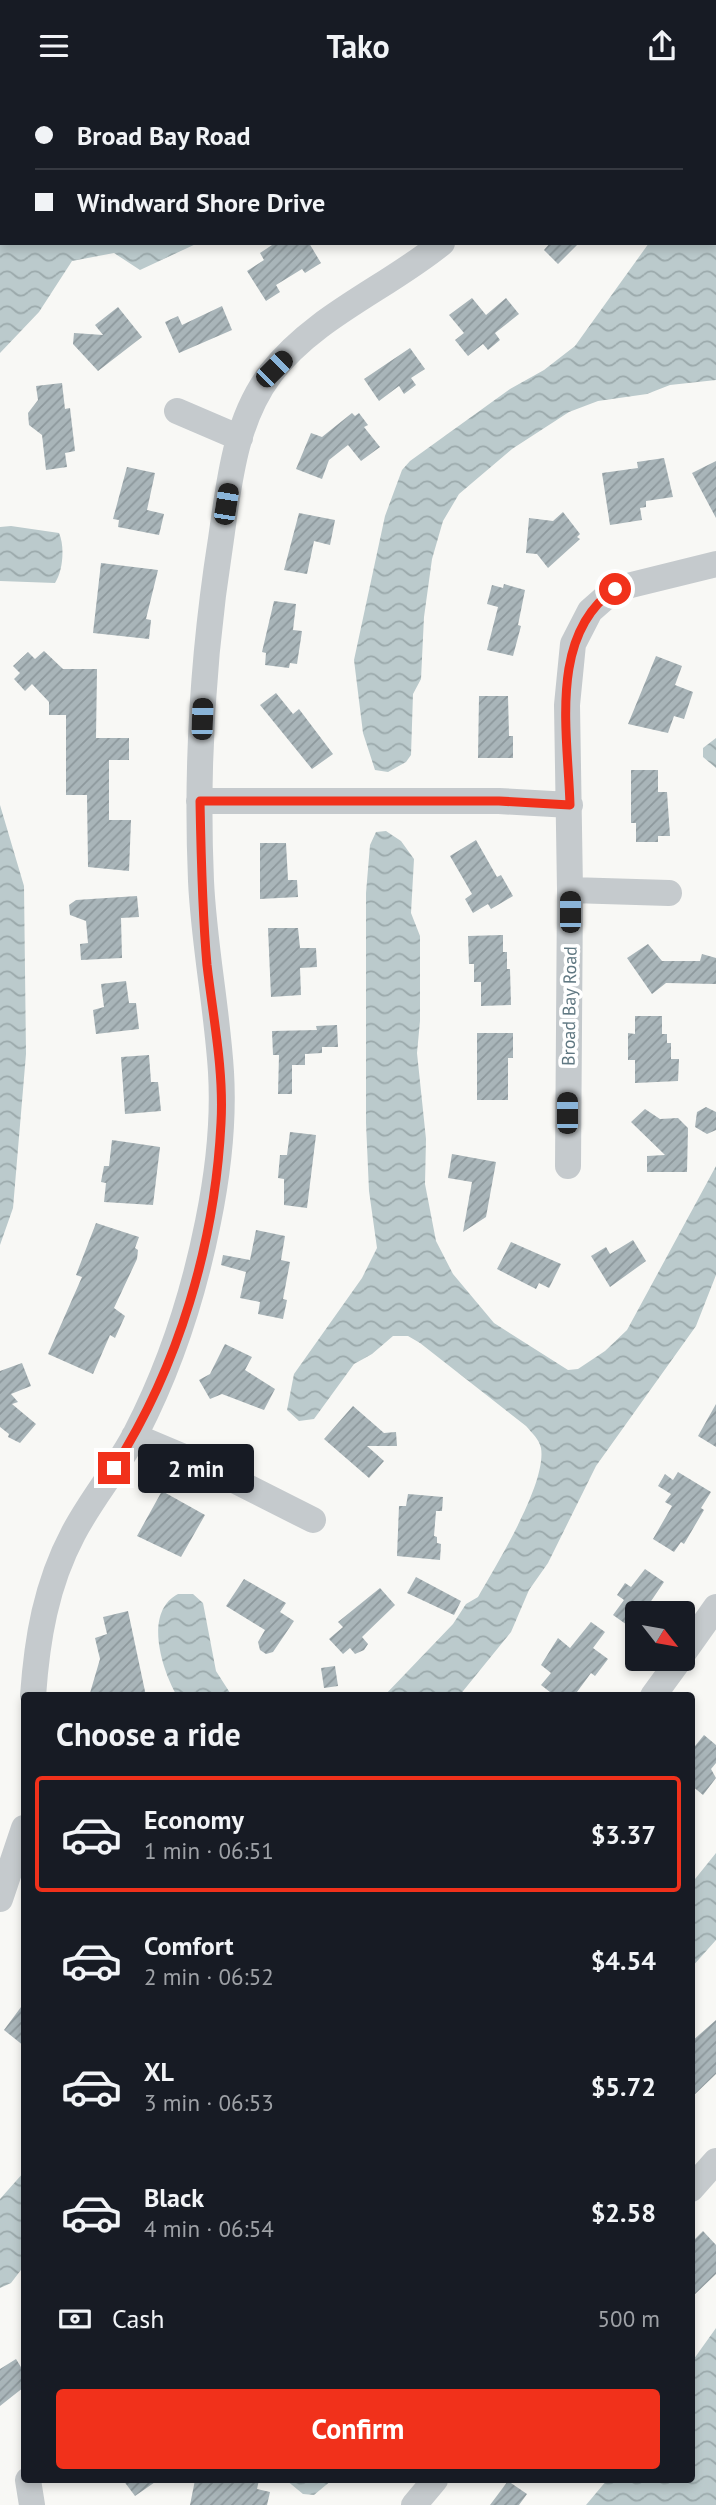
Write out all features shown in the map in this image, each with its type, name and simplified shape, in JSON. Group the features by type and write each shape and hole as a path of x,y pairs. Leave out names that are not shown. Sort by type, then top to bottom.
{"street":[{"path":"33,1692 37,1644 57,1570 73,1534 134,1436 183,1325 209,1218 218,1164 221,1071 207,964 200,801 208,633 230,479 240,438 259,390 296,347 439,245"},
{"path":"177,411 240,438"},
{"name":"Broad Bay Road","path":"568,1166 569,672 573,644 581,625 600,600 615,589 716,564"},
{"path":"200,801 487,801 570,805"},
{"path":"570,890 669,893"},
{"path":"134,1436 210,1468 313,1520"},
{"path":"695,1637 716,1607"},
{"path":"656,1692 671,1671"},
{"path":"0,1899 21,1837"},
{"path":"695,2185 716,2161"},
{"path":"28,2483 32,2505"},
{"path":"414,2505 432,2483"}],"water":[{"path":"0,245 194,245 140,270 114,253 72,261 39,312 0,353"},
{"path":"648,245 716,245 716,380 670,385 647,394 598,401 569,412 512,449 459,494 443,521 432,559 424,617 421,679 413,694 411,755 406,762 388,772 375,770 363,733 354,660 385,516 402,470 410,461 510,389 544,370 575,346"},
{"path":"11,526 59,533 62,558 55,583 0,581 0,527"},
{"path":"716,738 716,768 703,757 703,748"},
{"path":"0,805 24,886 26,1054 13,1208 0,1245"},
{"path":"386,831 401,841 414,859 411,913 420,936 420,1021 417,1053 426,1139 425,1184 436,1241 453,1274 494,1323 568,1370 578,1369 605,1351 627,1330 716,1166 716,1275 696,1326 596,1466 548,1563 529,1590 511,1632 462,1692 388,1692 453,1624 466,1604 478,1597 528,1503 541,1463 539,1442 526,1426 408,1336 393,1336 372,1354 354,1364 314,1419 299,1421 287,1410 294,1374 362,1278 377,1248 369,1191 366,1123 366,893 370,845 376,832"},
{"path":"178,1594 193,1594 203,1603 216,1671 229,1692 175,1692 161,1657 159,1642 158,1627 167,1602"},
{"path":"716,1853 716,1940 695,1964 695,1879"},
{"path":"21,2175 21,2270 11,2283 0,2288 0,2199"},
{"path":"716,2328 716,2505 586,2505 604,2483 695,2483 695,2357"},
{"path":"290,2483 328,2483 314,2495 303,2494"}],"building":[{"path":"272,245 310,245 321,263 305,273 302,269 276,285 280,292 266,301 247,271 264,260 260,253"},
{"path":"548,245 577,245 558,264 544,250"},
{"path":"472,298 486,315 506,298 519,314 495,333 500,340 488,350 483,344 468,356 455,340 464,333 449,315"},
{"path":"222,306 232,330 179,353 165,322 178,316 182,325"},
{"path":"118,307 142,337 98,371 73,344 74,333 103,335 95,325"},
{"path":"410,348 425,369 411,378 416,385 404,394 399,386 379,401 364,379"},
{"path":"62,383 65,409 70,408 75,451 65,453 67,467 46,470 42,435 29,425 28,413 38,400 36,386"},
{"path":"352,413 355,416 359,413 368,425 364,427 380,447 361,461 348,445 329,460 322,479 296,469 311,433 322,437"},
{"path":"664,458 673,497 646,501 646,507 640,508 642,520 610,525 602,473 638,468 637,462"},
{"path":"716,461 716,518 692,473"},
{"path":"127,467 155,473 147,510 164,514 159,535 118,527 119,520 113,519"},
{"path":"563,512 580,534 577,537 580,539 548,568 537,554 526,553 529,518 553,521"},
{"path":"299,513 335,520 330,545 314,541 307,574 284,570"},
{"path":"101,563 158,570 146,619 151,620 149,639 93,633"},
{"path":"504,584 525,590 518,625 521,626 513,656 487,650 498,607 487,604 492,585 503,588"},
{"path":"274,601 296,604 293,630 302,631 297,664 290,663 289,668 265,665 266,653 262,652"},
{"path":"44,651 63,669 97,669 96,738 129,738 129,760 109,760 109,820 131,820 129,871 88,867 87,795 66,795 66,715 49,715 49,702 32,684 25,691 14,679 20,673 13,666 28,652 35,659"},
{"path":"656,656 682,666 675,685 693,692 684,719 674,716 668,733 628,724"},
{"path":"276,693 293,714 299,709 333,754 312,769 260,705"},
{"path":"479,696 508,696 509,736 513,736 513,758 478,758"},
{"path":"631,770 658,770 658,792 667,792 670,836 658,836 658,842 636,842 636,823 631,823"},
{"path":"476,840 497,877 501,875 513,896 491,909 488,904 473,913 465,899 472,894 450,856"},
{"path":"260,843 286,843 288,880 297,880 298,897 260,899"},
{"path":"137,896 139,917 121,918 122,958 81,960 80,944 88,943 86,921 70,915 69,905 76,900"},
{"path":"268,928 298,928 300,948 316,948 317,967 300,968 301,995 271,997"},
{"path":"503,935 503,952 507,952 507,969 510,969 511,1005 481,1006 481,982 474,982 474,964 469,964 468,936"},
{"path":"648,944 662,961 700,961 702,954 716,958 716,984 666,983 652,994 627,958"},
{"path":"126,981 129,1003 136,1003 139,1029 96,1034 93,1010 104,1007 101,984"},
{"path":"635,1016 662,1016 662,1034 667,1034 667,1043 671,1043 671,1059 679,1059 678,1081 635,1083 635,1060 628,1060 628,1033 635,1034"},
{"path":"337,1025 338,1047 322,1047 322,1053 305,1054 305,1065 292,1065 292,1094 278,1094 279,1055 273,1055 272,1031 317,1030 316,1026"},
{"path":"477,1033 513,1033 513,1058 508,1058 508,1100 477,1100"},
{"path":"149,1055 151,1082 158,1082 161,1111 125,1114 121,1057"},
{"path":"706,1107 716,1112 716,1130 707,1134 695,1127 697,1112"},
{"path":"645,1109 660,1119 678,1118 688,1128 687,1172 647,1172 647,1156 665,1155 631,1122"},
{"path":"290,1132 316,1135 307,1208 284,1205 284,1179 278,1178 280,1155 287,1155"},
{"path":"112,1140 160,1147 153,1205 104,1202 106,1183 101,1182 104,1166 109,1166"},
{"path":"452,1154 496,1162 486,1217 463,1232 472,1182 448,1178"},
{"path":"96,1223 139,1237 135,1248 138,1250 137,1259 114,1308 125,1316 115,1338 110,1335 93,1374 48,1354 82,1277 76,1275"},
{"path":"256,1230 285,1236 281,1260 290,1262 283,1299 287,1300 283,1319 258,1314 260,1302 240,1298 246,1272 221,1265 223,1255 250,1260"},
{"path":"633,1240 646,1261 610,1287 591,1256 606,1247 610,1254"},
{"path":"511,1242 561,1264 549,1288 539,1283 536,1289 497,1269"},
{"path":"225,1344 252,1357 245,1370 275,1389 264,1410 222,1394 210,1399 199,1380 210,1374"},
{"path":"22,1363 31,1386 11,1394 18,1402 12,1404 36,1424 20,1443 8,1437 9,1434 0,1427 0,1371"},
{"path":"716,1404 716,1447 698,1436"},
{"path":"353,1406 384,1433 396,1432 397,1446 367,1446 384,1461 369,1478 324,1439"},
{"path":"678,1472 711,1492 684,1544 681,1542 674,1552 653,1539 672,1506 665,1502 671,1494 658,1486 665,1474 673,1480"},
{"path":"162,1491 205,1515 181,1557 137,1536"},
{"path":"408,1494 443,1497 442,1511 436,1511 434,1536 437,1537 437,1543 441,1544 440,1560 397,1556 399,1506 406,1506"},
{"path":"645,1569 664,1582 651,1601 625,1601 625,1624 613,1615 624,1600 617,1595 625,1583 631,1587"},
{"path":"416,1577 461,1601 454,1615 407,1593"},
{"path":"244,1579 286,1603 280,1612 294,1621 273,1652 266,1654 260,1650 258,1642 265,1630 226,1606"},
{"path":"380,1588 395,1605 362,1637 368,1644 364,1650 355,1654 350,1648 343,1654 329,1639 343,1627 338,1622"},
{"path":"128,1611 145,1692 90,1692 100,1659 95,1638 107,1634 103,1617"},
{"path":"591,1622 605,1632 593,1648 608,1659 595,1676 591,1673 577,1692 550,1692 541,1685 551,1673 541,1665 558,1638 570,1648"},
{"path":"335,1666 338,1686 324,1688 321,1668"},
{"path":"704,1735 716,1745 716,1763 711,1769 716,1778 703,1795 695,1788 695,1746"},
{"path":"21,2007 21,2044 4,2030"},
{"path":"716,2020 716,2074 695,2094 695,2038"},
{"path":"703,2231 716,2245 716,2274 695,2294 695,2239"},
{"path":"16,2359 21,2367 21,2389 0,2406 0,2369"},
{"path":"125,2483 154,2483 135,2496"},
{"path":"194,2483 258,2483 257,2489 270,2492 267,2505 190,2505"},
{"path":"506,2483 527,2494 519,2505 490,2505"}],"route":[{"path":"114,1468 134,1436 183,1325 209,1218 218,1164 222,1122 221,1071 207,964 201,883 200,801 499,801 570,805 567,705 573,644 590,611 615,589"}]}
